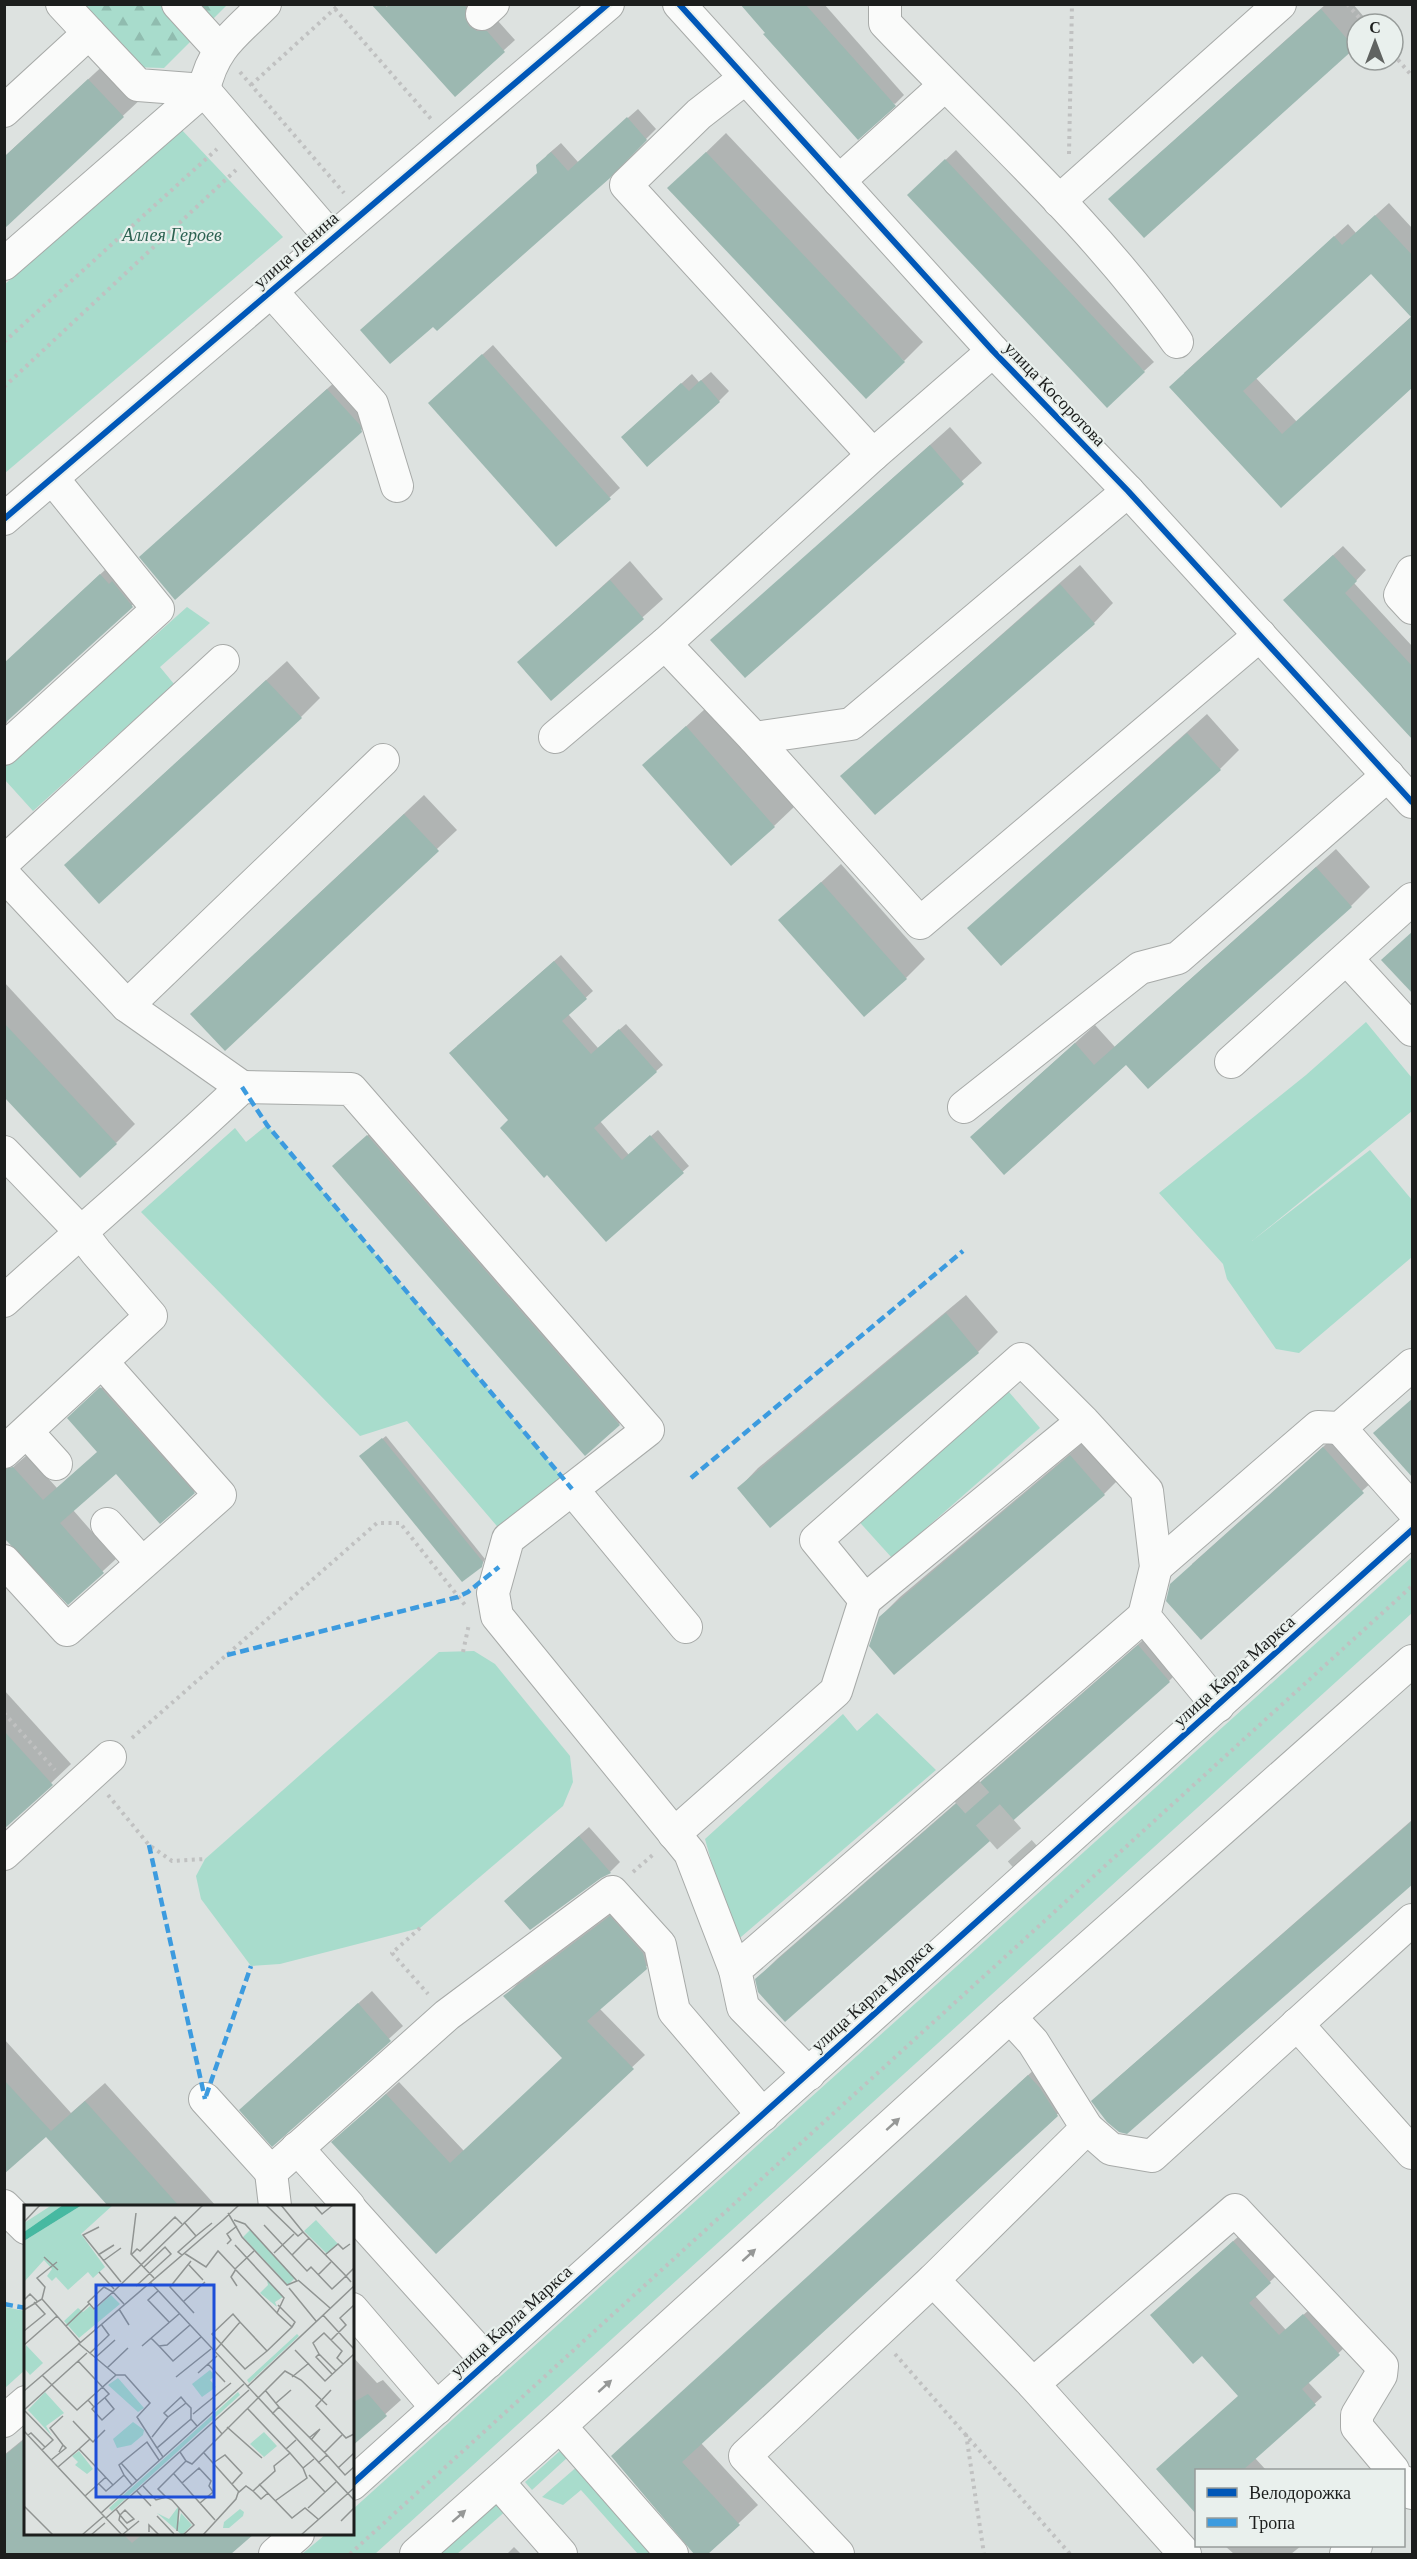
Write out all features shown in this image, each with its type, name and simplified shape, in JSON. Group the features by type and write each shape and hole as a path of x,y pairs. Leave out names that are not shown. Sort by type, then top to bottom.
{"street":[{"path":"62,4 138,85 204,90 332,239"},
{"path":"178,4 219,49"},
{"path":"4,264 204,90 208,69 219,49 265,4"},
{"name":"улица Ленина","path":"4,519 332,239 353,197 608,4"},
{"name":"улица Косоротова","path":"679,4 744,79 993,351 1128,491 1413,802"},
{"path":"885,4 885,23 944,86 1063,197 1177,342"},
{"path":"1063,197 1280,4"},
{"path":"4,111 89,33"},
{"path":"744,79 699,114 626,185 873,455"},
{"path":"839,181 944,86"},
{"path":"271,291 372,404 398,486"},
{"path":"555,737 665,644 873,455 993,351"},
{"path":"4,749 158,609 53,479"},
{"path":"754,738 851,724 1128,491"},
{"path":"1413,572 1400,595 1413,608"},
{"path":"665,644 754,738 920,922 1260,635"},
{"path":"4,862 223,662"},
{"path":"127,1006 383,760"},
{"path":"963,1107 1140,968 1178,958 1388,775"},
{"path":"4,875 127,1006 242,1087 351,1089 648,1430 508,1539 482,1602 497,1616 690,1853 735,1970 743,2007 809,2074"},
{"path":"1231,1062 1413,899"},
{"path":"1347,959 1413,1030"},
{"path":"4,1301 80,1231 183,1143 242,1087"},
{"path":"4,1152 80,1231 151,1316 16,1442 56,1464"},
{"path":"735,1970 1144,1616 1156,1567 1147,1491 1022,1359 816,1540 865,1600"},
{"path":"4,1561 67,1630 220,1495 102,1362"},
{"path":"1156,1567 1318,1427 1340,1428 1413,1365"},
{"path":"674,1834 836,1691 865,1600 1083,1421"},
{"path":"1340,1428 1413,1509"},
{"path":"572,1489 686,1627"},
{"path":"107,1524 142,1563"},
{"name":"улица Карла Маркса","path":"354,2482 1413,1530"},
{"path":"1144,1616 1218,1706"},
{"path":"416,2554 560,2427 1011,2017 1409,1670"},
{"path":"4,1854 110,1757"},
{"path":"271,2172 447,2015 612,1892 660,1945 674,2011 763,2115"},
{"path":"1011,2017 1033,2042 1087,2128 1111,2149 1152,2156 1413,1920"},
{"path":"1297,2024 1410,2146"},
{"path":"205,2098 271,2172 275,2205"},
{"path":"838,2554 745,2456 933,2280 1087,2128"},
{"path":"297,2148 348,2205"},
{"path":"1033,2384 1235,2210 1382,2366 1381,2375 1357,2415 1357,2427 1393,2469"},
{"path":"354,2213 488,2362"},
{"path":"933,2280 1033,2384 1185,2554"},
{"path":"354,2311 437,2408"},
{"path":"4,2421 24,2404"},
{"path":"560,2427 672,2554"},
{"path":"498,2482 561,2554"},
{"path":"274,2554 297,2535"}],"path":[{"path":"251,85 340,4"},
{"path":"1063,197 1072,4"},
{"path":"335,9 432,118 423,125"},
{"path":"219,49 353,197"},
{"path":"4,342 247,140"},
{"path":"4,387 247,140"},
{"path":"205,1859 172,1861 149,1845 108,1794 110,1757 377,1523 400,1523 458,1597 482,1602 463,1652"},
{"path":"350,2554 1413,1586"},
{"path":"4,1713 74,1791"},
{"path":"420,1928 392,1953 447,2015"},
{"path":"876,2332 1070,2554"},
{"path":"966,2434 984,2554"}],"green space":[{"path":"72,5 227,5 164,68 129,67"},
{"name":"Аллея Героев","path":"180,128 283,237 5,473 4,285"},
{"path":"187,607 210,623 160,667 174,684 33,811 5,780 5,759 139,628 150,640"},
{"path":"1366,1022 1412,1078 1412,1111 1252,1241 1370,1150 1412,1200 1412,1257 1299,1353 1276,1349 1227,1279 1223,1264 1159,1193 1306,1075"},
{"path":"267,1125 572,1489 508,1539 407,1421 360,1436 141,1212 235,1128 246,1142"},
{"path":"1003,1385 1040,1428 892,1558 854,1516"},
{"path":"1412,1557 1412,1613 375,2554 302,2554 325,2535 354,2535 354,2508"},
{"path":"474,1651 495,1664 570,1756 573,1782 563,1806 420,1928 280,1964 251,1966 201,1899 196,1876 205,1859 439,1652"},
{"path":"877,1713 936,1770 734,1943 705,1839 843,1714 857,1731"},
{"path":"5,2307 24,2311 24,2371 5,2388"},
{"path":"561,2450 568,2457 532,2490 525,2482"},
{"path":"579,2465 659,2554 638,2554 581,2490 563,2505 542,2497"},
{"path":"501,2500 508,2509 457,2554 440,2554"}],"building":[{"path":"371,4 463,4 466,7 465,18 469,26 477,31 487,31 505,52 455,97"},
{"path":"740,4 805,4 896,106 858,140 763,34 765,33"},
{"path":"1321,9 1345,37 1345,57 1144,238 1108,199"},
{"path":"88,79 124,117 4,229 4,157"},
{"path":"627,117 647,140 610,178 437,331 433,327 390,364 360,330 537,173 536,165 551,152 568,171"},
{"path":"706,152 905,362 866,399 667,188"},
{"path":"945,159 1145,372 1107,408 907,195"},
{"path":"1375,215 1413,256 1413,387 1281,508 1169,387 1334,236 1342,245","holes":["1371,274 1411,317 1282,434 1243,391"]},
{"path":"482,354 611,499 556,547 428,403"},
{"path":"701,380 720,402 647,467 621,437 681,383 689,391"},
{"path":"327,389 360,425 362,432 175,600 139,557"},
{"path":"930,445 964,484 745,678 710,640"},
{"path":"1333,555 1357,581 1345,593 1413,667 1413,740 1283,600"},
{"path":"100,574 109,584 112,581 133,607 4,724 4,663"},
{"path":"610,580 644,619 551,701 517,662"},
{"path":"1060,584 1095,624 875,815 840,776"},
{"path":"266,680 302,718 99,904 64,865"},
{"path":"686,726 775,827 731,866 642,765"},
{"path":"1187,733 1221,770 1001,966 967,928"},
{"path":"404,814 439,851 225,1051 190,1014"},
{"path":"1316,867 1352,907 1148,1089 1126,1065 1004,1175 970,1137 1075,1043 1094,1065"},
{"path":"821,882 907,979 864,1017 778,920"},
{"path":"1413,931 1413,994 1381,960"},
{"path":"554,961 587,999 562,1021 591,1054 619,1029 657,1072 594,1128 622,1160 650,1135 684,1173 606,1242 547,1175 544,1178 500,1128 508,1120 449,1053"},
{"path":"4,1023 117,1144 80,1178 4,1097"},
{"path":"367,1135 620,1425 585,1456 332,1166"},
{"path":"946,1313 979,1353 770,1528 737,1488"},
{"path":"100,1387 195,1493 160,1524 116,1474 60,1523 104,1573 68,1605 4,1538 4,1469 13,1467 43,1500 97,1452 67,1418"},
{"path":"1413,1398 1413,1478 1373,1433"},
{"path":"382,1438 483,1562 482,1567 462,1582 359,1456"},
{"path":"1323,1447 1364,1493 1201,1640 1166,1601 1170,1584"},
{"path":"1070,1455 1105,1495 894,1675 869,1646 879,1617"},
{"path":"1138,1645 1170,1682 785,2022 758,1992 755,1979"},
{"path":"4,1731 53,1785 4,1829"},
{"path":"1413,1820 1413,1884 1127,2134 1119,2132 1107,2122 1091,2101"},
{"path":"579,1836 611,1873 530,1930 504,1901"},
{"path":"610,1916 643,1953 647,1969 587,2021 634,2069 436,2254 331,2142 386,2094 450,2163 562,2058 503,1996"},
{"path":"358,2003 391,2041 272,2147 239,2110"},
{"path":"1028,2075 1040,2088 1058,2116 682,2462 740,2525 708,2554 694,2554 611,2456"},
{"path":"4,2080 51,2131 85,2101 178,2205 107,2205 46,2137 4,2174"},
{"path":"1233,2241 1271,2283 1249,2303 1279,2335 1303,2314 1340,2355 1302,2389 1316,2405 1244,2469 1195,2469 1195,2513 1156,2469 1238,2396 1202,2356 1193,2364 1150,2315"},
{"path":"368,2394 387,2416 354,2444 354,2402"},
{"path":"24,2440 24,2535 124,2535 132,2543 142,2535 253,2535 231,2554 4,2554 4,2456"}],"tunnel":[{"path":"956,1779 1036,1869"}],"marked path":[{"path":"242,1087 267,1125 572,1489"},
{"path":"691,1478 963,1251"},
{"path":"227,1655 458,1597 468,1592 499,1567"},
{"path":"149,1845 205,2099"},
{"path":"206,2096 251,1966"},
{"path":"4,2304 24,2308"}],"cycle path":[{"path":"4,519 608,4"},
{"path":"679,4 993,351 1128,491 1412,802"},
{"path":"354,2482 1412,1530"}]}
